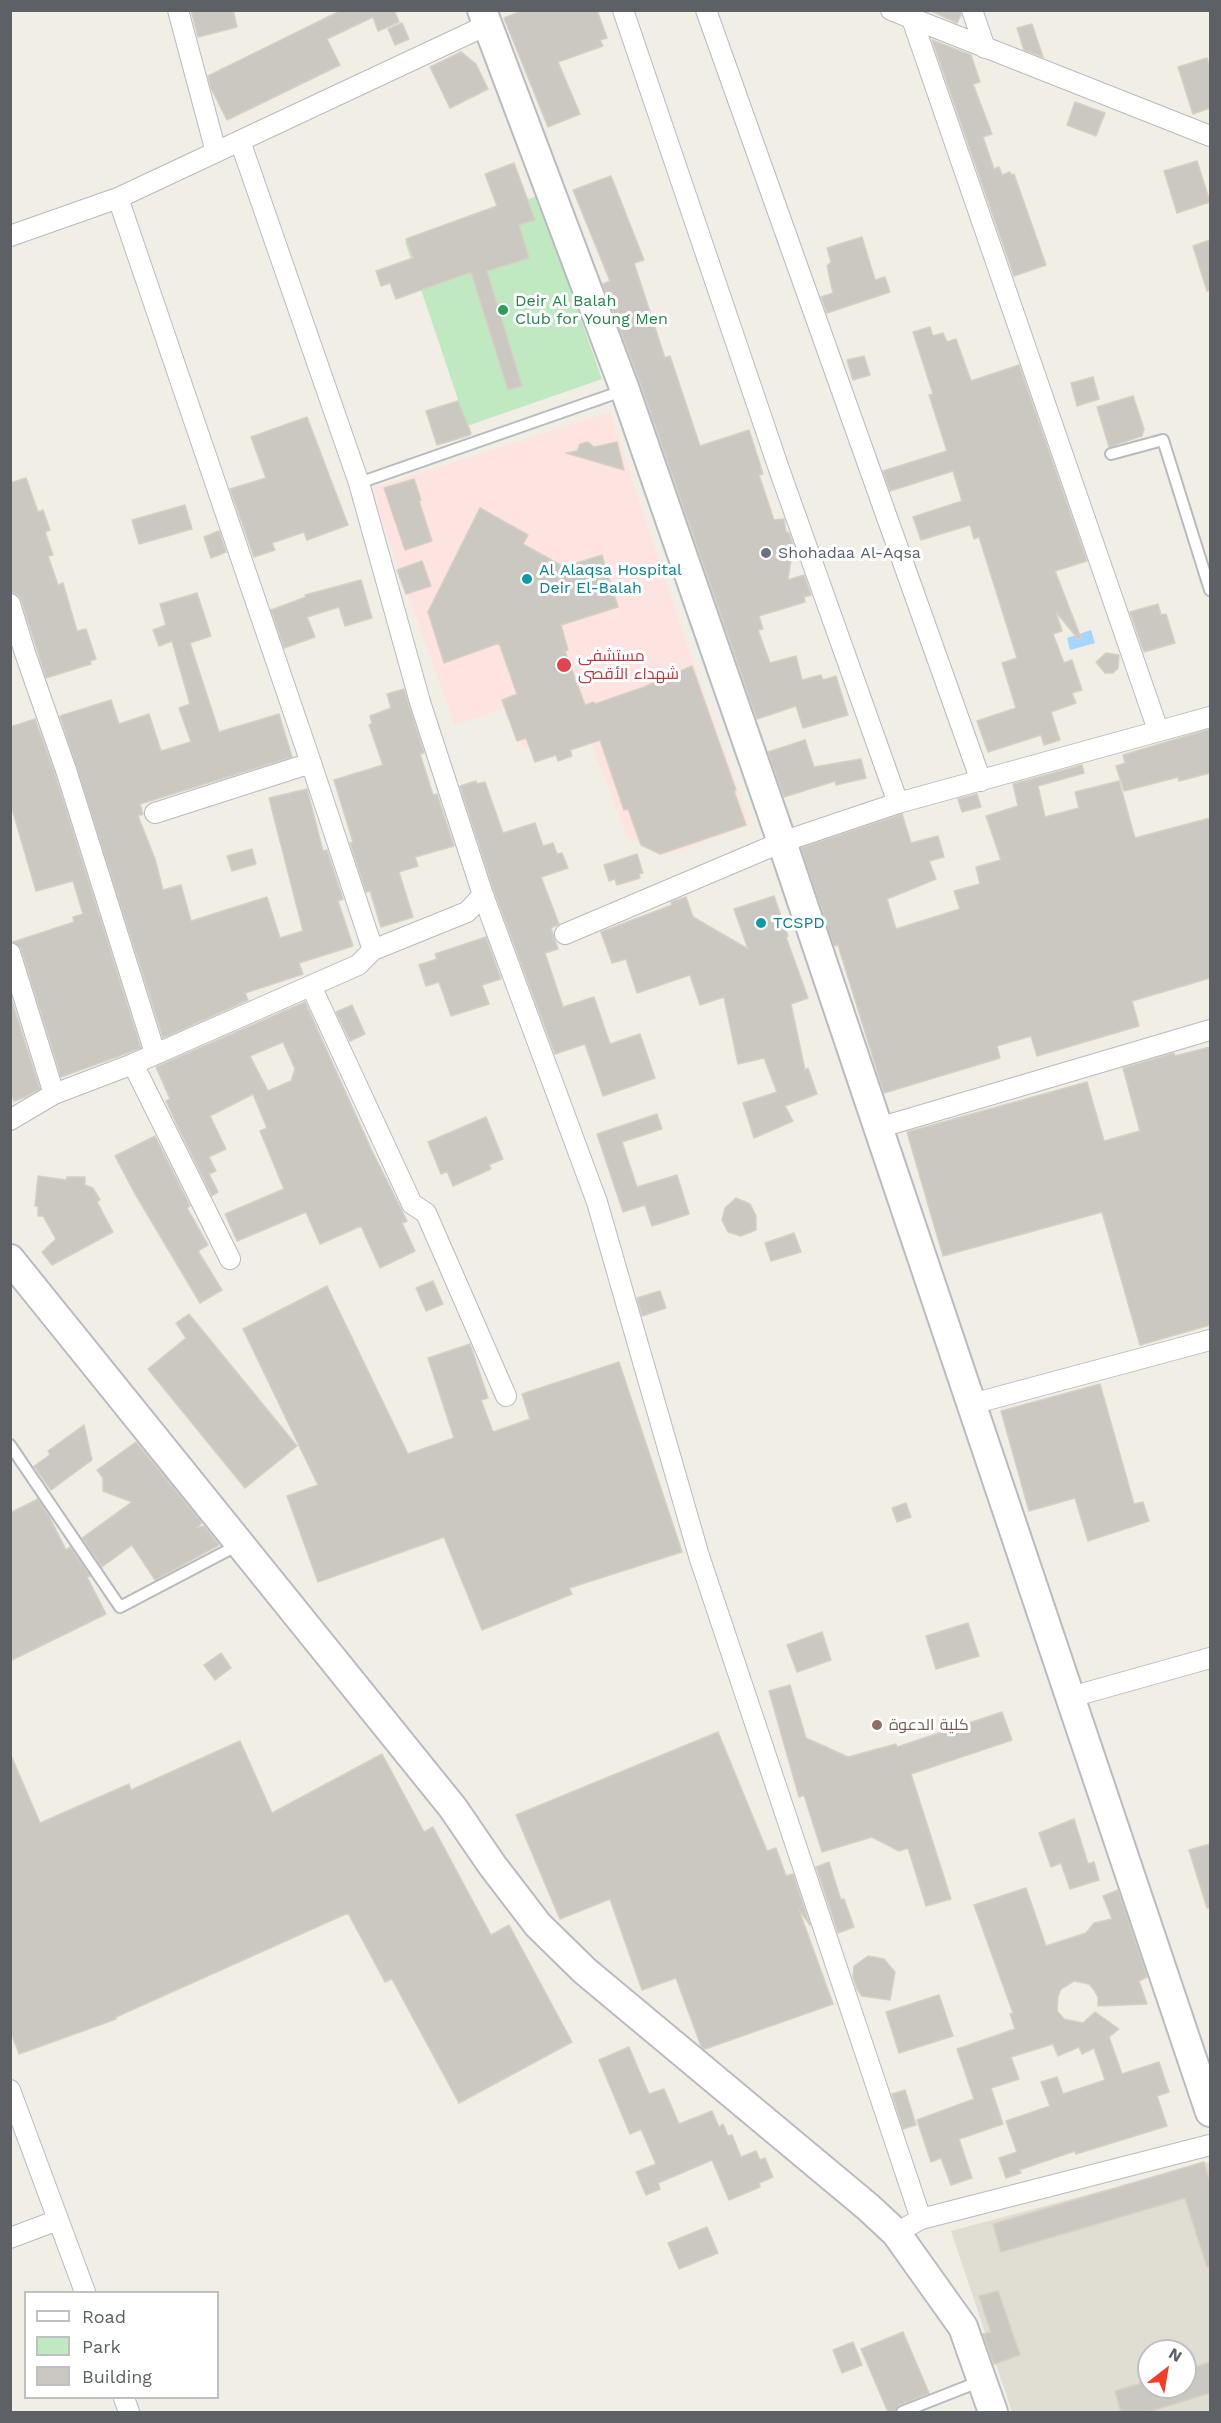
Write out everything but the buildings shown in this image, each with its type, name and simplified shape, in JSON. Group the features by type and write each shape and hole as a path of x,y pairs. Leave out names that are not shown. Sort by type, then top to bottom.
{"street":[{"path":"178,10 216,152"},
{"path":"623,10 779,469 898,803"},
{"path":"706,10 981,781"},
{"path":"891,10 1210,136"},
{"path":"972,10 985,48"},
{"path":"10,236 118,198 240,141 484,18 625,390 782,842 1210,2112"},
{"path":"912,19 1158,730"},
{"path":"240,141 359,483 420,702 483,895 597,1202 699,1556 921,2219"},
{"path":"118,198 373,950"},
{"path":"10,604 66,770 155,1053"},
{"path":"565,934 782,842 898,803 1210,717"},
{"path":"155,813 311,763"},
{"path":"10,1120 54,1094 133,1064 358,965 373,950 467,912 483,895"},
{"path":"10,953 54,1094"},
{"path":"311,986 412,1204 426,1213 506,1396"},
{"path":"878,1128 1210,1030"},
{"path":"133,1064 230,1259"},
{"path":"10,1259 453,1808 492,1865 538,1925 585,1971 868,2207 896,2233 963,2327 993,2412"},
{"path":"972,1404 1210,1340"},
{"path":"1071,1697 1210,1658"},
{"path":"10,2090 85,2291"},
{"path":"896,2233 921,2219 1210,2145"},
{"path":"10,2238 58,2220"}],"lane":[{"path":"359,483 625,390"},
{"path":"1111,454 1163,440 1210,590"},
{"path":"10,1445 120,1607 240,1544"},
{"path":"902,2412 981,2380"}],"shaded area":[{"name":"مستشفى شهداء الأقصى","path":"610,412 750,825 665,856 627,836 585,727 523,749 508,707 455,725 370,489"},
{"path":"1210,2162 1210,2412 1012,2412 951,2231"}],"green space":[{"name":"Deir Al Balah Club for Young Men","path":"537,196 602,379 467,426 405,242"}],"water":[{"path":"1091,630 1095,643 1070,650 1067,638"}],"place":[{"name":"Deir Al Balah Club for Young Men","path":"503,310"},
{"name":"Shohadaa Al-Aqsa","path":"766,553"},
{"name":"Al Alaqsa Hospital Deir El-Balah","path":"527,579"},
{"name":"مستشفى شهداء الأقصى","path":"564,665"},
{"name":"TCSPD","path":"761,923"},
{"name":"كلية الدعوة","path":"877,1725"}]}
